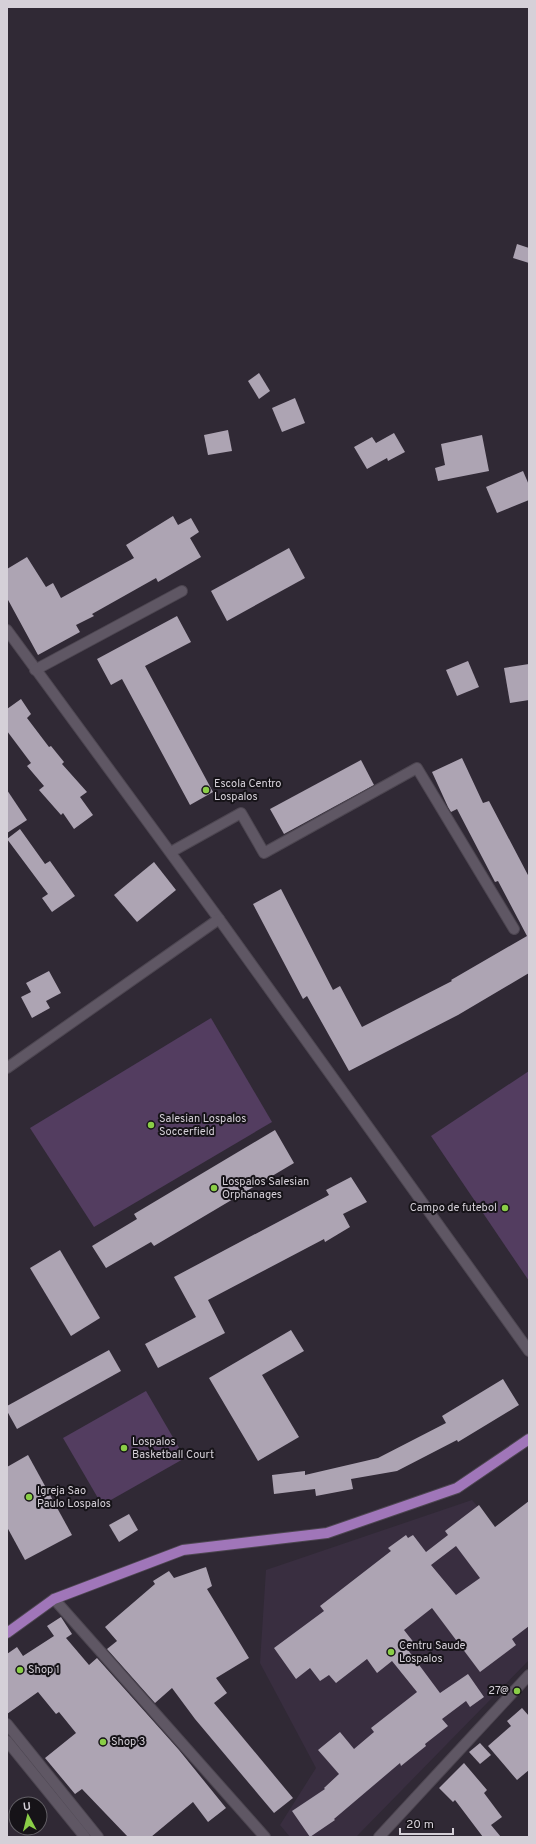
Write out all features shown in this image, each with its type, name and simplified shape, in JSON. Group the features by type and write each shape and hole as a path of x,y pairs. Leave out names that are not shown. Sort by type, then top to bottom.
{"main road":[{"path":"7,1633 54,1598 183,1550 327,1533 457,1488 529,1439"}],"street":[{"path":"35,670 182,591"},
{"path":"7,630 35,670 171,852 529,1351"},
{"path":"171,852 241,813 264,853 417,768 514,929"},
{"path":"7,1068 219,919"},
{"path":"54,1598 265,1837"},
{"path":"379,1837 529,1675"},
{"path":"7,1724 98,1837"},
{"path":"7,1741 85,1837"}],"shaded area":[{"name":"Salesian Lospalos Soccerfield","path":"211,1018 272,1122 94,1227 30,1128"},
{"name":"Campo de futebol","path":"529,1071 529,1281 431,1136"},
{"name":"Lospalos Basketball Court","path":"146,1391 185,1458 102,1505 63,1438"},
{"path":"472,1500 529,1565 529,1660 356,1837 290,1837 280,1825 316,1768 260,1663 266,1570"}],"building":[{"path":"517,244 529,248 529,263 513,258"},
{"path":"259,373 270,391 259,399 248,381"},
{"path":"295,398 305,423 282,432 272,408"},
{"path":"228,430 232,451 208,455 204,435"},
{"path":"394,433 405,452 388,461 387,458 367,469 354,447 372,437 376,443"},
{"path":"482,435 489,471 438,481 435,468 445,465 441,444"},
{"path":"523,471 529,485 529,500 497,513 486,487"},
{"path":"173,516 178,525 191,518 199,532 190,538 201,557 158,582 156,578 92,614 94,616 76,625 80,632 38,655 7,598 7,569 27,557 46,587 53,583 61,598 134,558 126,545"},
{"path":"289,548 305,578 227,621 211,591"},
{"path":"177,616 191,642 145,666 213,792 190,805 122,679 111,685 97,659"},
{"path":"468,661 479,687 457,696 446,670"},
{"path":"529,664 529,700 510,703 504,668"},
{"path":"21,699 31,714 27,718 49,747 51,746 64,762 62,764 87,792 80,797 93,815 74,829 63,813 61,815 39,790 44,786 27,766 31,763 7,731 7,709"},
{"path":"462,758 483,803 489,801 529,877 529,973 458,1015 349,1071 307,996 303,999 253,904 281,889 333,990 340,986 362,1027 452,981 451,980 527,936 498,881 495,882 457,809 451,812 448,807 432,772"},
{"path":"361,760 374,785 284,834 270,809"},
{"path":"7,790 27,820 7,833"},
{"path":"20,829 45,864 50,861 75,896 52,912 42,898 48,894 7,839"},
{"path":"154,862 176,890 137,922 114,895"},
{"path":"49,971 61,993 46,1001 50,1008 32,1018 21,997 31,992 26,983"},
{"name":"Lospalos Salesian Orphanages","path":"275,1130 294,1163 154,1246 151,1242 106,1268 92,1246 137,1219 134,1214"},
{"path":"351,1177 367,1202 343,1214 350,1227 325,1242 324,1239 208,1300 225,1333 158,1368 145,1344 196,1317 174,1277 329,1195 326,1190"},
{"path":"60,1250 100,1318 71,1336 30,1268"},
{"path":"291,1330 304,1351 262,1375 299,1437 258,1461 209,1378"},
{"path":"109,1350 121,1371 17,1429 7,1411 7,1406"},
{"path":"503,1379 519,1405 458,1442 457,1440 397,1471 351,1479 353,1489 316,1496 315,1489 274,1494 272,1475 305,1471 305,1475 378,1458 446,1423 442,1416"},
{"name":"Igreja Sao Paulo Lospalos","path":"28,1455 72,1535 25,1560 7,1527 7,1467"},
{"path":"529,1501 529,1626 512,1639 516,1645 480,1672 432,1608 404,1630 415,1644 408,1650 440,1693 468,1674 484,1697 470,1707 466,1701 442,1719 448,1726 425,1744 426,1746 401,1766 400,1763 334,1819 335,1820 310,1837 292,1811 325,1789 324,1788 339,1774 318,1750 340,1732 354,1749 374,1732 371,1728 417,1692 392,1661 377,1673 367,1659 336,1683 329,1675 320,1681 310,1668 296,1679 274,1648 324,1611 320,1606 391,1551 388,1548 406,1535 408,1538 413,1535 426,1552 448,1535 445,1531 479,1505 495,1527","holes":["456,1546 480,1578 456,1595 431,1565"]},
{"path":"129,1514 138,1530 119,1542 109,1525"},
{"path":"206,1567 212,1586 207,1589 249,1658 216,1678 227,1693 214,1703 293,1798 274,1813 195,1719 172,1688 155,1703 107,1649 117,1641 105,1627 155,1584 153,1581 169,1571 174,1578"},
{"path":"61,1617 72,1634 66,1638 89,1665 97,1658 179,1750 226,1808 208,1822 193,1802 151,1837 128,1837 82,1789 75,1794 45,1758 76,1733 59,1712 56,1714 38,1692 7,1714 7,1654 17,1647 23,1656 54,1636 47,1626"},
{"path":"522,1708 529,1716 529,1770 517,1780 488,1746 511,1726 507,1721"},
{"path":"480,1743 491,1755 480,1764 469,1752"},
{"path":"464,1763 487,1790 484,1793 502,1817 491,1825 501,1837 483,1837 455,1800 453,1802 439,1788"}],"place":[{"name":"Escola Centro Lospalos","path":"206,790"},
{"name":"Salesian Lospalos Soccerfield","path":"151,1125"},
{"name":"Lospalos Salesian Orphanages","path":"214,1188"},
{"name":"Campo de futebol","path":"505,1208"},
{"name":"Lospalos Basketball Court","path":"124,1448"},
{"name":"Igreja Sao Paulo Lospalos","path":"29,1497"},
{"name":"Centru Saude Lospalos","path":"391,1652"},
{"name":"Shop 1","path":"20,1670"},
{"name":"27@","path":"517,1691"},
{"name":"Shop 3","path":"103,1742"}]}
